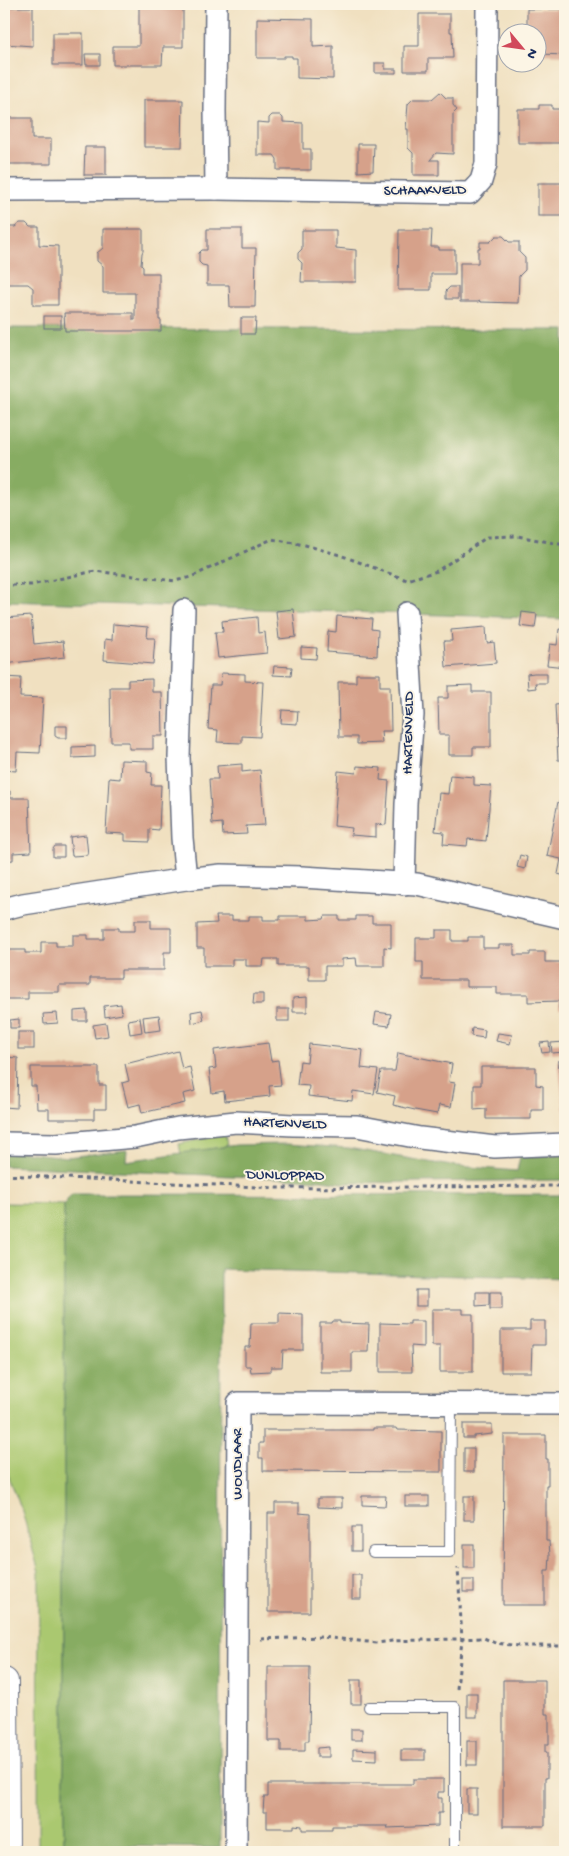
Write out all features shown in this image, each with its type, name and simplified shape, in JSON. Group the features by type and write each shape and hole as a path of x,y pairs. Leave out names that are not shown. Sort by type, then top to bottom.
{"street":[{"path":"216,4 216,188"},
{"name":"SCHAAKVELD","path":"4,190 216,188 470,193 481,181 486,164 487,4"},
{"path":"184,610 179,757 182,838 186,879"},
{"name":"HARTENVELD","path":"404,884 406,804 413,715 407,613"},
{"path":"4,909 23,904 221,875 302,877 426,886 565,918"},
{"name":"HARTENVELD","path":"4,1143 56,1144 134,1137 178,1128 236,1122 357,1126 420,1138 495,1147 565,1144"},
{"name":"WOUDLAAR","path":"236,1852 238,1403 565,1404"},
{"path":"4,1682 5,1852"}],"lane":[{"path":"373,1552 450,1552 452,1404"},
{"path":"370,1707 455,1707 455,1852"}],"path":[{"path":"4,584 31,585 96,571 175,581 191,577 272,539 331,552 379,568 407,580 437,571 487,537 517,536 565,545"},
{"name":"DUNLOPPAD","path":"4,1176 278,1188 565,1186"},
{"path":"450,1552 458,1567 462,1640 455,1707"},
{"path":"237,1640 322,1637 377,1644 392,1641 484,1638 495,1643 519,1646 565,1646"}],"green space":[{"path":"4,328 565,330 565,619 4,601"},
{"path":"225,1134 227,1146 181,1154 179,1144"},
{"path":"286,1144 348,1148 446,1165 517,1171 520,1157 565,1154 565,1180 342,1183 322,1180 4,1166 4,1150 67,1157 127,1150 126,1161 236,1145"},
{"path":"72,1194 565,1195 565,1279 221,1269 220,1848 64,1845 64,1204"},
{"path":"4,1203 64,1204 64,1845 49,1852 38,1852 39,1572 22,1511 4,1464"}],"building":[{"path":"139,4 183,4 183,47 163,47 162,65 113,65 113,46 139,46"},
{"path":"4,7 33,7 33,46 4,44"},
{"path":"527,9 565,9 565,55 546,54 546,22 527,22"},
{"path":"419,14 450,14 453,58 428,58 428,71 404,71 404,46 419,46"},
{"path":"257,18 313,19 313,47 333,46 333,79 297,78 297,58 292,58 292,56 284,56 284,58 257,58"},
{"path":"53,33 83,33 83,65 53,65"},
{"path":"85,54 100,54 100,65 86,65"},
{"path":"375,63 385,63 385,69 396,69 396,73 375,73"},
{"path":"440,92 446,98 453,98 453,105 457,110 453,114 453,154 436,153 430,160 439,160 439,175 413,175 413,153 408,148 408,129 406,129 408,104 413,99 432,99"},
{"path":"144,100 183,100 182,147 144,147"},
{"path":"539,105 552,105 552,109 565,109 565,143 518,143 518,109 539,109"},
{"path":"4,110 7,113 7,118 32,118 32,139 51,139 51,164 4,164"},
{"path":"272,115 280,115 283,118 283,122 303,123 303,149 311,149 311,170 277,170 277,159 274,155 257,155 257,122 269,123 269,118"},
{"path":"358,144 374,144 373,171 358,172"},
{"path":"85,147 106,147 106,175 84,175"},
{"path":"538,183 565,183 565,216 538,216"},
{"path":"20,223 26,223 30,227 39,227 39,245 58,246 58,305 33,305 33,288 28,284 6,284 6,269 4,267 6,227 15,227"},
{"path":"103,229 143,229 141,265 143,273 159,273 159,320 161,320 161,331 65,331 64,313 133,313 133,320 135,320 135,293 103,293 103,266 97,261 97,253 103,248"},
{"path":"207,229 242,229 242,248 256,248 255,307 230,307 229,285 207,285 207,266 199,262 199,253 202,250 207,250"},
{"path":"302,230 336,230 336,248 356,250 356,282 301,282 302,263 298,259 298,253 302,249"},
{"path":"399,230 432,230 431,247 439,247 439,250 455,250 455,274 431,274 431,290 398,290"},
{"path":"496,236 503,236 509,242 519,242 519,252 525,258 525,270 519,276 518,303 460,302 460,263 478,263 480,242 490,242"},
{"path":"450,287 458,287 458,299 446,299 446,291"},
{"path":"44,316 61,316 61,328 44,328"},
{"path":"241,318 256,318 255,334 241,334"},
{"path":"293,609 296,637 279,639 276,611"},
{"path":"522,612 537,614 535,628 520,626"},
{"path":"31,616 34,644 63,641 65,657 4,664 4,618"},
{"path":"337,616 372,619 371,629 378,630 377,656 327,652 328,631 336,632"},
{"path":"257,617 258,633 265,632 267,653 218,658 215,632 223,632 222,621"},
{"path":"113,624 148,627 147,638 155,638 153,664 104,660 105,639 112,640"},
{"path":"486,627 487,643 494,642 496,663 446,667 444,641 452,641 451,630"},
{"path":"559,629 565,630 565,667 547,665 550,644 557,645"},
{"path":"301,647 317,648 316,659 301,658"},
{"path":"274,666 292,667 291,676 273,675"},
{"path":"221,673 245,674 245,681 263,682 260,737 242,736 242,743 217,742 218,730 208,729 211,685 220,685"},
{"path":"547,673 547,683 535,683 536,688 528,689 527,674"},
{"path":"356,674 380,674 380,686 390,686 391,731 381,731 382,743 357,744 357,737 339,737 338,682 356,682"},
{"path":"4,677 21,678 20,697 43,698 40,753 17,752 16,771 4,770"},
{"path":"152,679 152,692 162,692 163,736 153,736 153,749 129,749 129,742 111,742 110,687 128,687 128,680"},
{"path":"472,685 472,692 491,692 491,747 473,747 473,755 449,755 449,735 439,735 438,698 448,698 448,686"},
{"path":"565,704 565,760 558,760 555,705"},
{"path":"282,710 298,711 297,724 281,723"},
{"path":"55,726 67,726 67,738 55,736"},
{"path":"95,746 95,757 72,758 72,747"},
{"path":"121,760 147,761 147,772 152,773 151,785 161,785 159,830 149,829 149,842 125,841 125,834 106,833 109,778 120,779"},
{"path":"242,764 242,772 260,770 265,825 246,826 247,834 223,835 222,823 212,824 209,779 218,779 217,766"},
{"path":"357,766 381,768 380,780 389,781 386,825 376,824 376,837 351,835 352,828 334,826 338,771 356,773"},
{"path":"450,775 474,777 474,785 491,786 486,841 468,839 467,846 443,844 444,832 435,831 439,793 448,794"},
{"path":"4,791 10,791 10,798 29,798 31,852 13,853 13,860 4,861"},
{"path":"558,802 565,804 565,876 558,874 561,859 547,856"},
{"path":"86,835 88,855 72,856 70,837"},
{"path":"55,846 64,846 64,857 53,857"},
{"path":"520,855 527,857 525,869 517,867"},
{"path":"216,916 232,916 232,920 249,920 249,916 263,916 263,920 280,920 280,916 308,916 308,920 324,919 325,916 339,916 339,920 356,920 356,916 372,916 372,923 391,923 391,948 384,947 384,966 357,966 356,958 342,959 342,966 325,966 325,980 309,980 309,966 278,966 278,959 264,959 263,966 246,966 246,959 232,959 232,966 204,966 204,948 197,948 197,924 217,923"},
{"path":"135,920 151,920 151,928 171,928 171,952 164,952 164,970 121,970 121,978 90,978 90,985 59,985 59,992 28,992 28,999 4,999 4,950 25,950 25,953 41,953 41,942 56,942 56,946 73,946 73,935 88,935 88,939 104,939 104,928 119,928 119,931 135,931"},
{"path":"436,930 452,930 452,941 468,941 468,937 483,937 483,948 499,948 499,945 514,945 514,955 530,955 530,952 545,952 545,962 562,962 562,959 565,959 565,1009 559,1009 559,1001 528,1002 528,994 497,994 497,987 466,987 466,980 423,980 423,962 416,962 416,938 436,938"},
{"path":"254,994 263,994 263,1004 253,1004"},
{"path":"307,997 307,1012 293,1012 293,998"},
{"path":"121,1004 122,1014 105,1017 104,1006"},
{"path":"277,1009 289,1009 289,1021 277,1021"},
{"path":"87,1010 87,1021 74,1021 74,1011"},
{"path":"202,1010 204,1020 192,1023 191,1012"},
{"path":"376,1012 391,1014 389,1026 374,1024"},
{"path":"57,1013 58,1023 44,1024 43,1014"},
{"path":"159,1015 161,1030 145,1032 143,1017"},
{"path":"140,1018 142,1032 130,1034 128,1020"},
{"path":"19,1019 19,1028 10,1028 10,1020"},
{"path":"106,1023 108,1036 95,1038 93,1025"},
{"path":"472,1028 485,1030 484,1038 471,1036"},
{"path":"18,1032 34,1032 34,1049 18,1049"},
{"path":"498,1033 512,1035 510,1044 496,1041"},
{"path":"549,1042 550,1052 542,1053 540,1043"},
{"path":"565,1042 564,1052 552,1053 551,1043"},
{"path":"268,1043 271,1061 278,1060 281,1085 269,1086 270,1096 225,1101 224,1091 212,1093 209,1069 216,1068 214,1050"},
{"path":"309,1044 363,1050 361,1068 378,1070 374,1094 353,1091 352,1101 308,1096 309,1086 297,1085 300,1061 307,1062"},
{"path":"178,1051 182,1069 190,1067 195,1091 183,1094 185,1103 142,1113 140,1104 128,1107 122,1083 129,1081 125,1064"},
{"path":"398,1053 452,1064 449,1082 455,1083 451,1107 439,1105 437,1114 415,1110 393,1105 395,1096 377,1092 381,1071 395,1071"},
{"path":"4,1057 18,1058 17,1108 4,1107"},
{"path":"565,1060 565,1110 564,1111 558,1061"},
{"path":"31,1067 99,1067 99,1085 106,1085 106,1109 94,1109 94,1119 49,1119 49,1109 37,1109 36,1086 31,1086"},
{"path":"481,1067 536,1067 536,1085 543,1086 543,1110 531,1110 531,1119 486,1119 486,1109 474,1110 474,1085 481,1085"},
{"path":"416,1290 427,1290 427,1306 416,1306"},
{"path":"476,1292 489,1292 489,1305 476,1306"},
{"path":"490,1292 502,1292 502,1309 490,1309"},
{"path":"432,1309 463,1309 463,1314 473,1314 473,1372 440,1372 440,1346 432,1346"},
{"path":"279,1313 303,1314 303,1350 283,1350 282,1367 271,1367 271,1371 251,1372 250,1366 245,1366 245,1347 250,1347 251,1323 279,1323"},
{"path":"333,1321 369,1324 368,1352 352,1352 352,1372 320,1372 320,1323 332,1323"},
{"path":"410,1321 424,1321 424,1347 411,1346 412,1372 380,1372 380,1323 410,1324"},
{"path":"530,1321 545,1321 545,1345 532,1345 531,1372 501,1372 501,1330 530,1330"},
{"path":"563,1332 565,1332 565,1372 563,1372"},
{"path":"463,1424 492,1424 492,1434 474,1436 474,1438 463,1438"},
{"path":"373,1428 441,1431 441,1472 263,1471 263,1458 259,1458 259,1443 263,1443 263,1430 373,1430"},
{"path":"504,1435 546,1435 548,1485 546,1485 546,1541 549,1541 550,1556 549,1571 545,1571 545,1605 503,1605"},
{"path":"464,1448 474,1448 474,1472 464,1472"},
{"path":"362,1496 386,1496 385,1506 362,1505"},
{"path":"405,1496 429,1496 429,1506 405,1506"},
{"path":"464,1496 474,1496 474,1520 464,1520"},
{"path":"318,1498 342,1498 342,1508 318,1507"},
{"path":"275,1503 299,1503 299,1513 310,1514 310,1612 268,1612 268,1513 275,1513"},
{"path":"352,1527 361,1527 361,1551 352,1551"},
{"path":"464,1544 474,1544 474,1568 464,1568"},
{"path":"352,1575 361,1575 361,1599 352,1599"},
{"path":"463,1580 474,1580 474,1592 463,1592"},
{"path":"268,1667 310,1667 309,1741 305,1741 305,1751 281,1751 281,1741 268,1741"},
{"path":"351,1680 361,1680 361,1704 351,1704"},
{"path":"503,1680 545,1680 545,1714 549,1714 549,1744 545,1744 545,1752 547,1752 547,1778 545,1778 545,1826 503,1826"},
{"path":"467,1693 477,1693 477,1717 467,1717"},
{"path":"351,1729 362,1729 362,1740 351,1740"},
{"path":"467,1741 477,1741 477,1765 467,1765"},
{"path":"329,1747 329,1757 317,1757 317,1748"},
{"path":"353,1749 377,1750 377,1760 353,1759"},
{"path":"401,1750 425,1750 425,1760 401,1760"},
{"path":"413,1779 444,1779 444,1792 438,1792 438,1798 442,1798 442,1813 438,1813 438,1826 387,1828 388,1826 332,1826 332,1830 302,1830 302,1826 294,1825 294,1828 267,1828 267,1812 263,1812 264,1797 268,1797 268,1784 413,1784"},
{"path":"467,1789 477,1789 477,1813 467,1813"}]}
